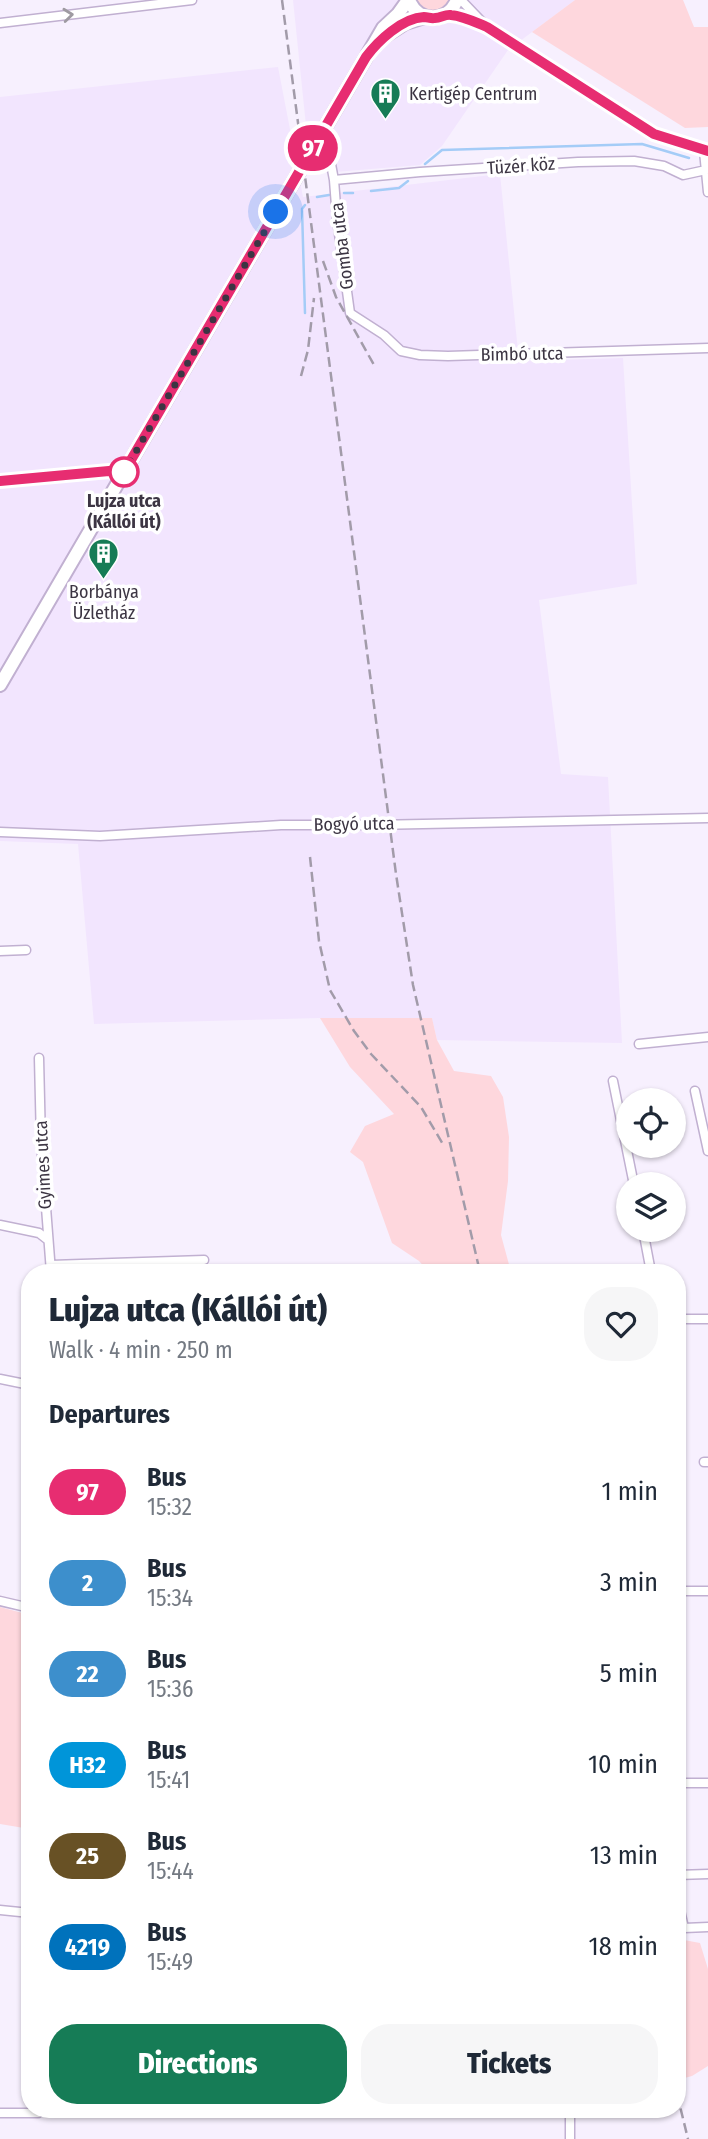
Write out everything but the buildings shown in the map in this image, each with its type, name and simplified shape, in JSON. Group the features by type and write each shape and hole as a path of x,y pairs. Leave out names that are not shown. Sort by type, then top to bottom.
{"main road":[{"path":"0,685 383,28 408,0 415,12 424,17"},
{"path":"374,46 405,23 447,14 459,0"}],"street":[{"path":"0,23 192,0"},
{"path":"459,0 487,27"},
{"path":"447,14 487,27 654,134 706,151 708,192"},
{"name":"Gomba utca","path":"318,140 330,159 334,180 350,313"},
{"name":"Tüzér köz","path":"334,180 578,162 634,162 664,166 683,175 706,170"},
{"name":"Bimbó utca","path":"350,313 384,335 401,351 420,355 708,348"},
{"path":"0,481 124,472"},
{"name":"Bogyó utca","path":"0,832 100,836 281,825 708,818"},
{"path":"0,951 26,950"},
{"path":"639,1044 708,1037"},
{"name":"Gyimes utca","path":"39,1058 41,1143 50,1264"},
{"path":"613,1081 631,1172"},
{"path":"695,1091 708,1152"},
{"path":"0,1225 39,1233 48,1240"},
{"path":"645,1242 649,1264"},
{"path":"136,1264 204,1260"},
{"path":"686,1319 708,1320"},
{"path":"0,1379 21,1383"},
{"path":"686,1591 708,1591"},
{"path":"0,1601 21,1606"},
{"path":"686,1783 708,1783"},
{"path":"686,1875 708,1874"},
{"path":"0,1910 21,1912"},
{"path":"686,1928 708,1927"},
{"path":"0,2113 21,2113"},
{"path":"570,2118 570,2139"}],"shaded area":[{"path":"293,0 575,0 508,50 442,146 420,165 311,174"},
{"path":"411,0 454,0 433,17"},
{"path":"575,0 683,0 694,27 708,27 708,127 685,128 532,32"},
{"path":"278,67 303,197 500,174 519,361 623,358 637,584 539,600 561,774 608,777 622,1043 437,1040 432,1018 94,1024 78,844 0,841 0,97"},
{"path":"320,1018 432,1018 437,1040 454,1071 491,1076 503,1097 509,1137 508,1181 501,1235 509,1264 422,1264 392,1243 363,1162 350,1152 365,1126 394,1114 350,1067"},
{"path":"0,1607 21,1613 21,1828 0,1824"},
{"path":"686,1940 700,1943 708,1969 708,2066 686,2078"}],"waterway":[{"path":"425,164 442,150 642,144 689,158"},
{"path":"371,191 399,188 408,181"},
{"path":"344,193 353,193"},
{"path":"317,197 329,195"},
{"path":"305,205 302,209 305,313"}],"railway":[{"path":"282,0 396,874 413,985 478,1264"},
{"path":"323,261 336,297 374,365"},
{"path":"301,376 308,350 314,298"},
{"path":"310,857 319,941 330,990 354,1031 371,1054 421,1107 444,1146"},
{"path":"683,2118 688,2139"}],"bus line":[{"name":"97","path":"0,481 124,472 366,57 387,34 405,23 447,14 487,27 654,134 708,151"}],"place":[{"name":"Kertigép Centrum","path":"386,121"},
{"name":"Lujza utca (Kállói út)","path":"124,472"},
{"name":"Borbánya Üzletház","path":"104,581"}],"route":[{"path":"124,472 276,212"}]}
